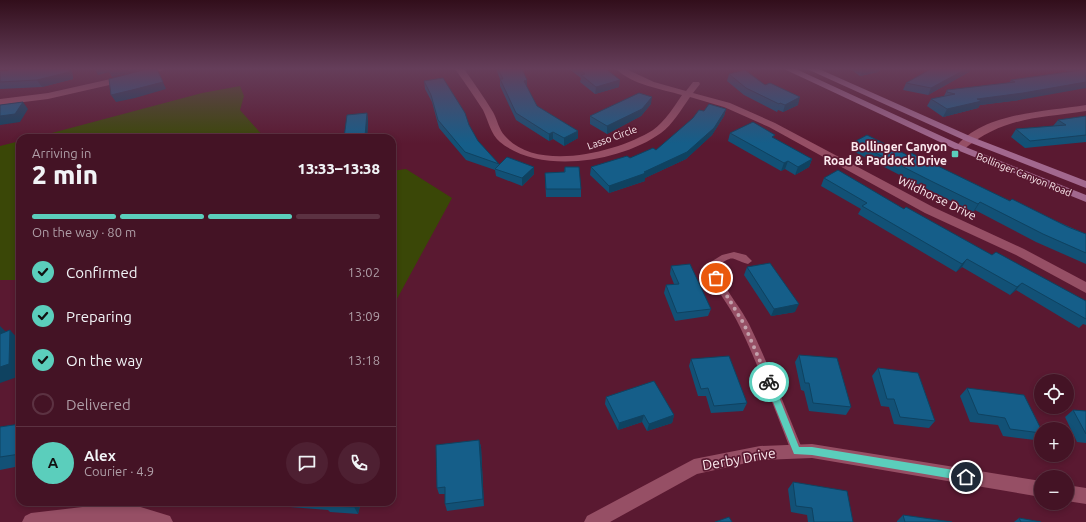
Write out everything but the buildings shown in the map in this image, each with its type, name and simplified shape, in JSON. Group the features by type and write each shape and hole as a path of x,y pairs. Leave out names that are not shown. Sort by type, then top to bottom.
{"main road":[{"name":"Bollinger Canyon Road","path":"841,93 960,148 1086,199"},
{"name":"Bollinger Canyon Road","path":"865,93 969,140 1086,185"}],"street":[{"path":"0,102 64,93"},
{"name":"Lasso Circle","path":"476,93 491,117 501,138 515,149 536,156 565,160 588,158 631,144 658,130 688,94"},
{"name":"Wildhorse Drive","path":"688,94 727,105 772,125 929,210 1020,252 1086,288"},
{"path":"960,148 986,128 1013,118 1085,108"},
{"name":"Derby Drive","path":"592,522 694,467 760,453 812,451 1034,488"},
{"path":"1074,494 1086,496"},
{"path":"32,522 91,515 134,514 164,522"}],"lane":[{"path":"748,261 740,255 726,255 712,264 716,278 744,324 772,388 797,452"}],"green space":[{"path":"201,93 243,93 244,96 240,110 261,134 48,134"},
{"path":"16,142 16,280 0,280 0,146"},
{"path":"406,169 452,198 396,301 396,170"}],"way so far":[{"path":"716,278 744,324 769,382"}],"place":[{"name":"Bollinger Canyon Road & Paddock Drive","path":"955,154"}],"route":[{"path":"769,382 797,452 812,451 966,477"}]}
